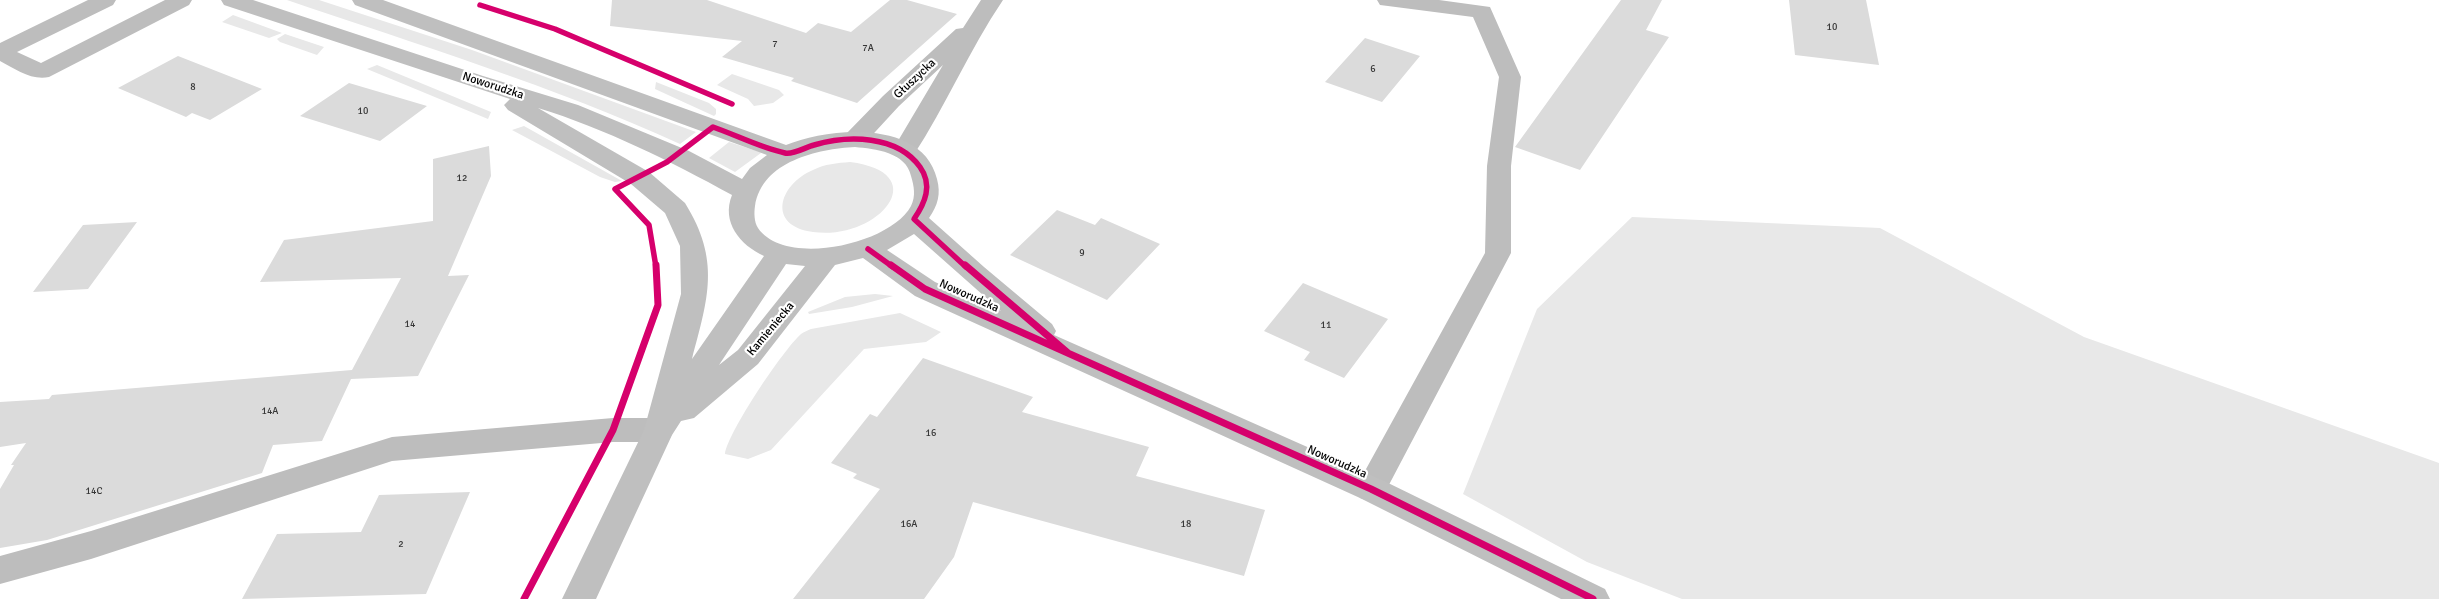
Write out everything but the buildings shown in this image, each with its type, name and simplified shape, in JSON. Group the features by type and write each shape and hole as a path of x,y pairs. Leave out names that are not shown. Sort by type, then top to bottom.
{"main road":[{"name":"Noworudzka","path":"232,0 476,81 570,110 680,156 746,191"},
{"path":"363,0 786,154"},
{"path":"476,81 640,178 676,209 693,246 696,281 692,304 659,430"},
{"path":"855,139 882,142 904,151 920,164 927,181 926,200 914,218 894,236 868,249 827,257 808,258 780,254 759,243 745,228 741,210 746,191 755,177 786,154 808,145 832,140 855,139"},
{"name":"Noworudzka","path":"914,218 974,274 1068,353"},
{"name":"Noworudzka","path":"868,249 925,289 1371,489 1593,599"},
{"name":"Kamieniecka","path":"579,599 659,430 780,254"},
{"name":"Kamieniecka","path":"659,430 748,357 827,257"}],"street":[{"path":"0,52 105,0"},
{"path":"0,52 41,72 181,0"},
{"name":"Głuszycka","path":"904,151 951,72 977,22 992,0"},
{"path":"1371,489 1498,253 1499,166 1510,77 1482,12 1388,0"},
{"name":"Głuszycka","path":"855,139 891,101 977,22"},
{"path":"0,570 91,545 392,448 614,430 659,430"}],"shaded area":[{"path":"287,0 319,0 472,50 696,132 680,144 584,103 535,85"},
{"path":"233,15 282,33 269,38 222,22"},
{"path":"285,34 324,47 317,55 280,42 277,39"},
{"path":"377,65 491,112 488,119 367,69"},
{"path":"732,74 779,90 784,95 773,103 754,106 748,99 717,85"},
{"path":"656,82 709,103 716,109 716,114 714,116 655,89"},
{"path":"524,126 622,181 615,182 600,177 512,130"},
{"path":"729,142 761,153 735,172 709,158"},
{"path":"850,162 876,169 890,179 893,191 888,205 876,217 858,226 837,232 813,232 798,228 789,222 784,214 783,204 785,195 792,185 801,177 818,168 831,164"},
{"path":"1632,217 1880,228 2084,337 2439,463 2439,599 1682,599 1587,562 1463,494 1537,309"},
{"path":"875,294 893,296 852,307 809,314 808,312 845,297"},
{"path":"900,313 941,332 926,342 864,349 771,450 748,459 725,454 728,443 757,392 782,356 801,334 811,329"}],"cycle path":[{"path":"480,5 555,29 732,104"},
{"path":"524,599 613,430 658,305 656,266 649,225 615,189 667,162 713,127 787,154 820,143 854,139 881,142 906,153 924,171 927,184 925,201 914,219 974,274 1068,353"},
{"path":"868,249 925,289 1371,489 1593,599"}]}
